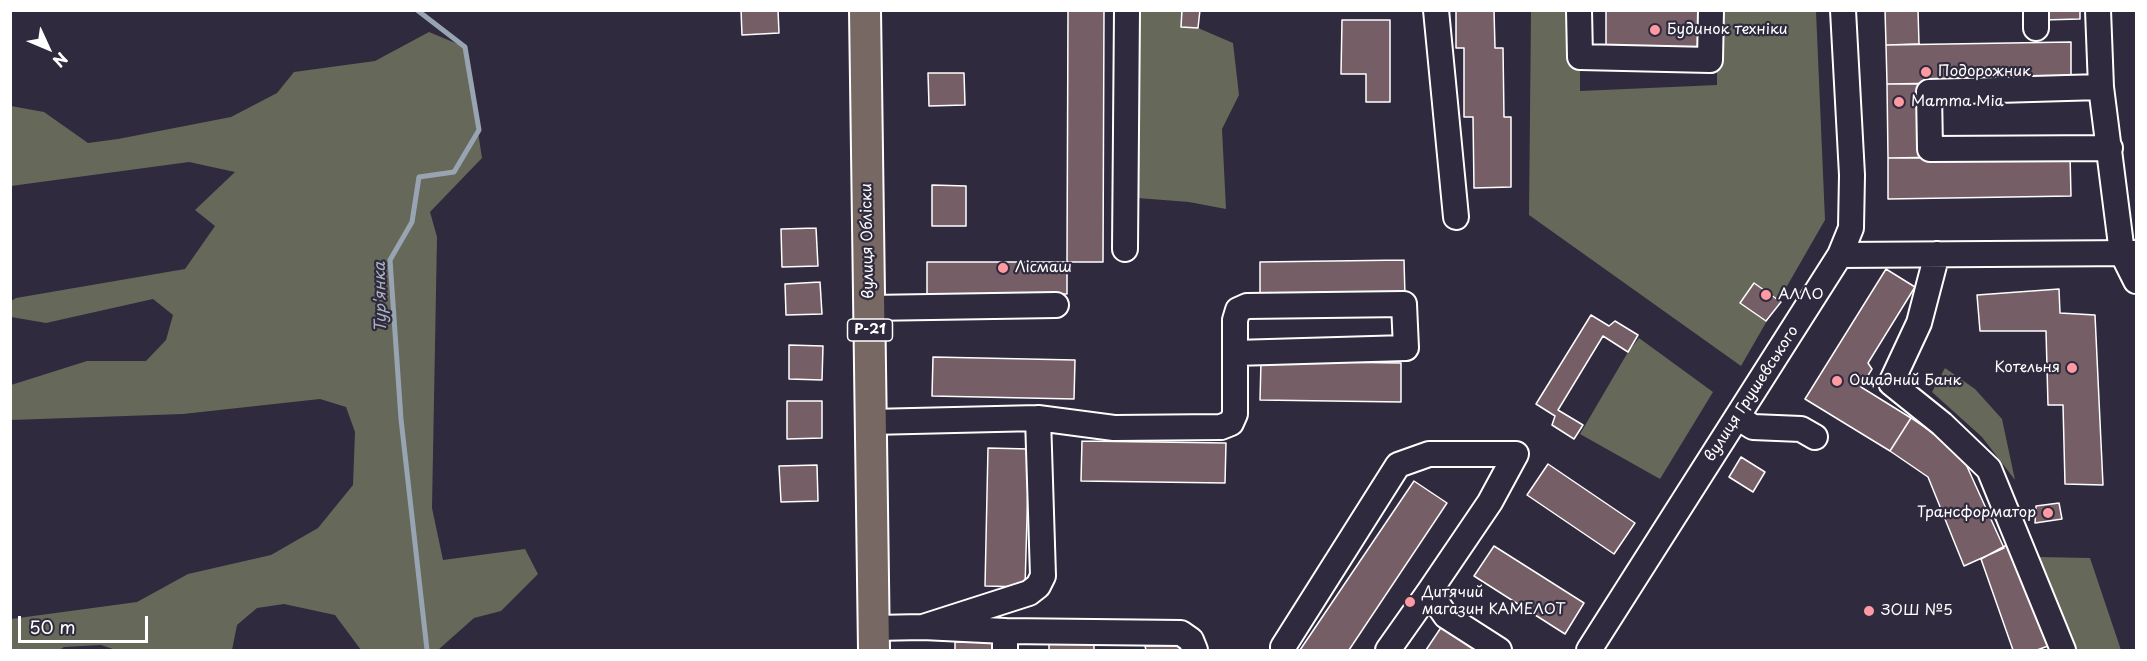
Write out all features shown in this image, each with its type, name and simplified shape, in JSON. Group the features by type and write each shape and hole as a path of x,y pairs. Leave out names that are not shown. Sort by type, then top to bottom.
{"main road":[{"name":"вулиця Обліски","path":"864,10 874,639"}],"street":[{"path":"1125,249 1127,10"},
{"path":"1436,10 1456,217"},
{"path":"1580,10 1580,57 1710,60 1711,10"},
{"name":"вулиця Грушевського","path":"1589,651 1840,255 1851,228 1852,175 1843,10"},
{"path":"2098,10 2101,87 2110,148 2136,281"},
{"path":"2101,87 1929,92 1930,148 2110,148"},
{"path":"1840,255 2129,253"},
{"path":"1936,254 1919,323 1891,383 1942,424 1989,469 2063,651"},
{"path":"871,422 1038,418 1114,428 1221,427 1232,423 1235,414 1234,320 1238,310 1247,306 1404,304 1406,348 1235,353"},
{"path":"869,308 1056,306"},
{"path":"1737,417 1753,428 1801,429 1815,437"},
{"path":"874,639 923,627 1029,592 1038,586 1042,576 1038,418"},
{"path":"1282,646 1398,465 1429,454 1516,454 1490,501 1388,651"},
{"path":"1429,592 1446,616 1499,651"},
{"path":"923,627 1005,641 1098,642 1181,633 1191,640 1195,651"}],"green space":[{"path":"1127,11 1182,11 1181,26 1198,28 1233,43 1239,95 1222,129 1226,209 1189,202 1125,197"},
{"path":"1531,11 1580,11 1580,91 1717,85 1717,11 1816,11 1825,220 1741,366 1529,215"},
{"path":"429,32 465,47 482,158 430,212 437,237 432,508 443,560 525,549 538,574 501,611 474,618 438,650 361,650 335,615 284,604 257,608 237,625 232,650 116,650 101,645 64,647 59,650 11,650 11,619 137,602 188,574 271,555 318,528 353,485 355,432 346,407 320,399 183,414 11,420 11,385 87,361 146,361 166,340 173,315 153,299 46,323 11,317 11,301 16,298 185,269 215,226 195,210 235,172 189,162 11,186 11,106 44,112 88,143 118,139 231,117 277,93 294,72 375,61"},
{"path":"1639,338 1713,392 1660,479 1580,434 1628,352"},
{"path":"1945,368 1975,389 2002,419 2015,480 1982,437 1932,392"},
{"path":"2038,557 2090,558 2121,650 2077,650"}],"building":[{"path":"741,10 778,10 779,33 742,35"},
{"path":"1068,10 1104,10 1103,262 1067,262"},
{"path":"1182,10 1200,10 1198,28 1181,27"},
{"path":"1456,10 1494,10 1495,48 1503,48 1504,117 1511,117 1511,187 1474,188 1473,117 1464,117 1464,48 1456,48"},
{"name":"Будинок техніки","path":"1606,10 1703,10 1703,50 1606,50"},
{"path":"1885,10 1918,10 1919,44 1886,45"},
{"path":"2043,10 2080,10 2080,19 2043,20"},
{"path":"1342,20 1390,20 1390,102 1366,102 1366,74 1341,74"},
{"path":"2071,42 2071,81 1887,84 1886,45"},
{"path":"928,73 964,73 965,105 929,106"},
{"path":"1887,84 1919,84 1920,158 1888,158"},
{"path":"2070,155 2071,196 1888,199 1888,158"},
{"path":"932,185 966,186 966,226 932,226"},
{"path":"816,228 818,266 782,267 781,229"},
{"path":"1404,260 1405,296 1260,298 1260,262"},
{"path":"927,262 1067,262 1067,294 927,294"},
{"path":"1886,269 1915,287 1868,363 1872,369 1861,387 1911,418 1890,451 1805,399"},
{"path":"820,282 822,314 786,315 785,284"},
{"path":"1754,283 1781,302 1766,321 1740,303"},
{"name":"Котельня","path":"2059,289 2060,313 2095,315 2103,485 2065,484 2063,405 2048,405 2046,331 1980,331 1977,295"},
{"path":"1591,315 1609,326 1615,321 1638,335 1628,352 1603,336 1558,410 1583,425 1574,439 1552,425 1555,416 1536,404"},
{"path":"789,345 823,346 822,380 789,379"},
{"path":"933,357 1075,360 1074,399 932,396"},
{"path":"1261,361 1401,363 1401,402 1260,400"},
{"path":"787,401 822,401 822,438 787,439"},
{"path":"1911,418 1960,451 2004,548 1964,566 1928,477 1890,451"},
{"path":"1082,441 1226,443 1225,483 1081,481"},
{"path":"988,448 1029,449 1025,587 985,586"},
{"path":"1741,457 1765,472 1753,492 1729,477"},
{"path":"1548,464 1635,523 1614,554 1527,495"},
{"path":"817,465 818,501 781,502 779,466"},
{"path":"1414,481 1447,503 1349,650 1300,650"},
{"name":"Трансформатор","path":"2059,503 2062,519 2035,523 2036,506"},
{"path":"2014,541 2051,645 2037,650 2013,650 1981,559"},
{"path":"1494,546 1584,603 1565,634 1474,576"},
{"path":"1442,626 1481,650 1426,650"},
{"path":"1094,638 1094,650 1049,650 1049,639"},
{"path":"992,641 992,650 955,650 955,642"},
{"path":"1185,645 1185,650 1146,650 1145,646"}],"waterway":[{"name":"Тур'янка","path":"417,10 465,47 479,130 454,172 419,177 412,222 390,260 401,419 427,650"}],"place":[{"name":"Будинок техніки","path":"1655,30"},
{"name":"Подорожник","path":"1926,72"},
{"name":"Mamma Mia","path":"1899,102"},
{"name":"Лісмаш","path":"1003,268"},
{"name":"АЛЛО","path":"1766,295"},
{"name":"Котельня","path":"2072,368"},
{"name":"Ощадний Банк","path":"1837,381"},
{"name":"Трансформатор","path":"2048,513"},
{"name":"Дитячий магазин КАМЕЛОТ","path":"1410,602"},
{"name":"ЗОШ №5","path":"1869,611"}]}
